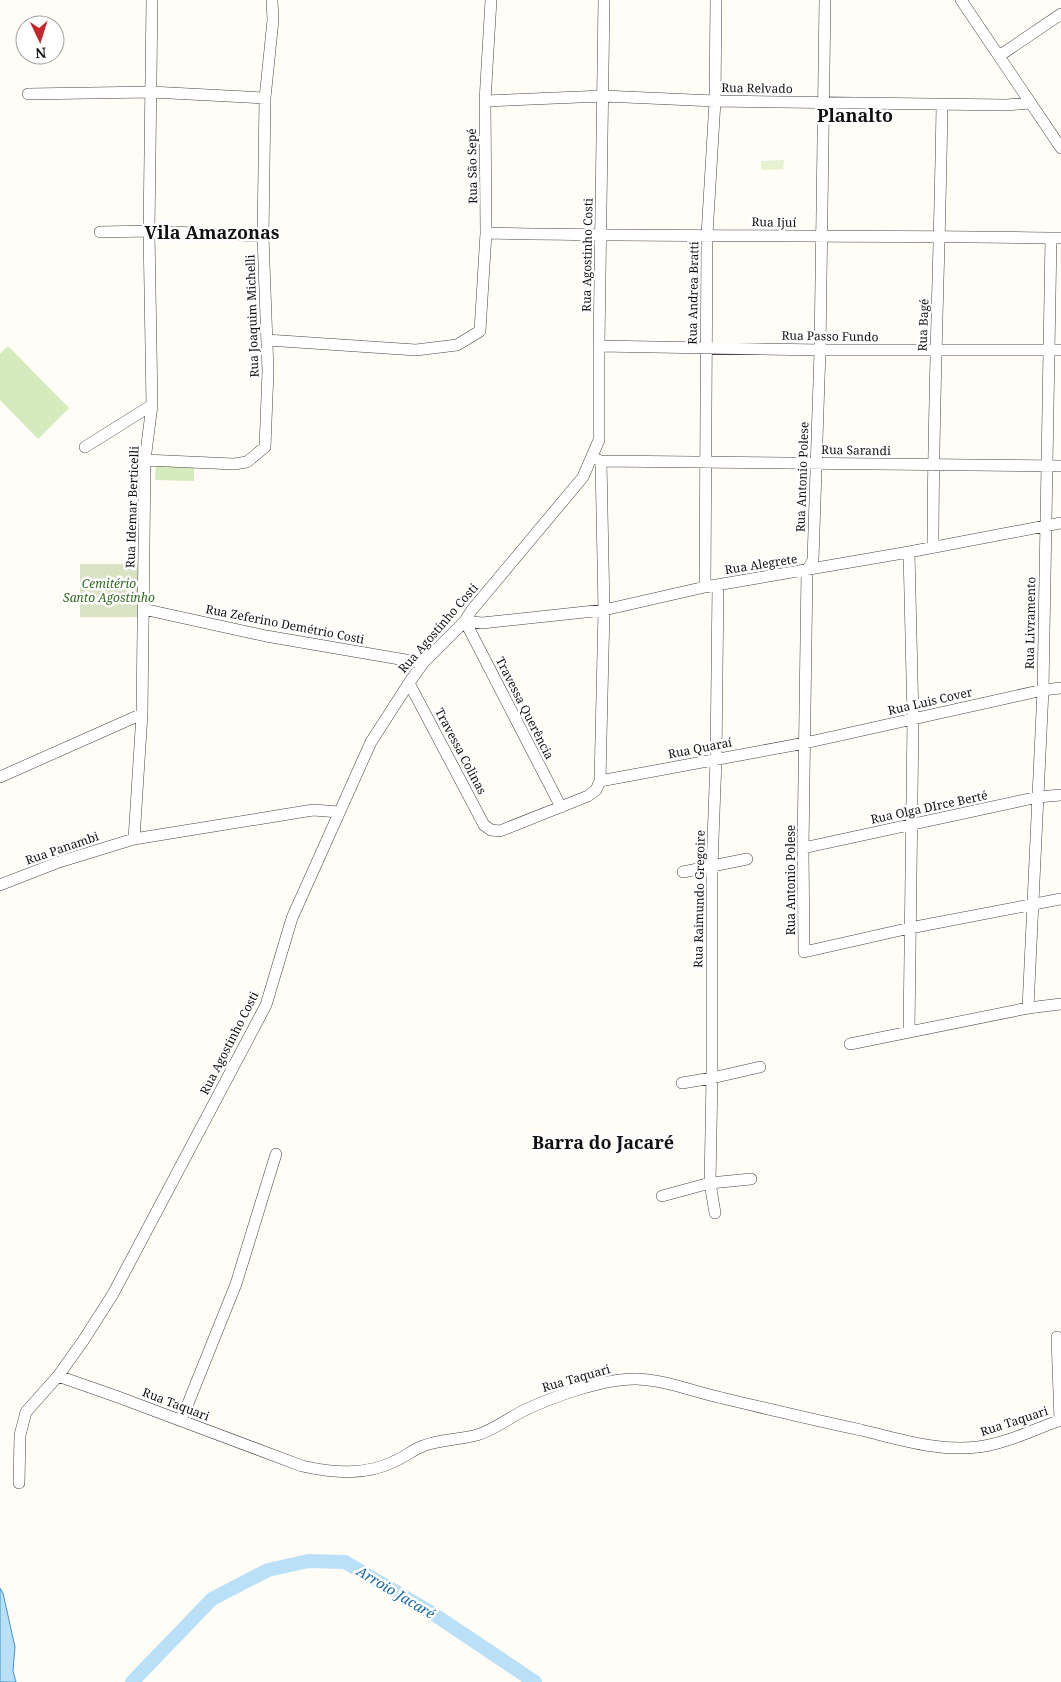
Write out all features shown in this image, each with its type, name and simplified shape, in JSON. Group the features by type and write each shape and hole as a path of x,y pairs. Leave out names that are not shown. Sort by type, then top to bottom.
{"street":[{"name":"Rua Idemar Berticelli","path":"134,839 142,714 146,460 152,405 149,231 152,0"},
{"name":"Rua Joaquim Michelli","path":"146,460 234,464 247,462 265,447 268,371 263,236 265,98 273,20 272,0"},
{"name":"Rua São Sepé","path":"267,340 416,350 458,345 480,331 486,233 485,101 491,0"},
{"name":"Rua Agostinho Costi","path":"19,1483 20,1435 26,1412 58,1376 113,1294 266,1005 292,918 372,742 423,663 465,621 471,611 596,459 599,440 604,0"},
{"name":"Rua Andrea Bratti","path":"705,587 707,235 715,101 716,0"},
{"name":"Rua Antonio Polese","path":"825,0 820,350 813,560 807,570 803,848 804,952 910,928"},
{"path":"961,0 1061,148"},
{"path":"999,56 1061,14"},
{"path":"28,94 151,92 265,98"},
{"name":"Rua Relvado","path":"485,101 603,96 715,101 1006,105 1030,103"},
{"name":"Rua Bagé","path":"933,547 935,350 940,237 942,104"},
{"path":"100,232 149,231 263,236"},
{"name":"Rua Ijuí","path":"486,233 601,236 1056,238"},
{"name":"Rua Livramento","path":"1028,1008 1043,690 1048,350 1056,238"},
{"name":"Rua Passo Fundo","path":"599,346 820,350 1061,350"},
{"path":"85,447 152,405"},
{"path":"561,807 588,796 596,790 600,781 604,610 596,459"},
{"name":"Rua Sarandi","path":"596,459 1061,466"},
{"name":"Rua Alegrete","path":"465,621 482,623 604,610 705,587 909,552 1061,523"},
{"path":"909,552 913,719 909,1032"},
{"name":"Rua Raimundo Gregoire","path":"715,1213 710,1183 712,866 716,758 718,585"},
{"name":"Rua Zeferino Demétrio Costi","path":"143,609 266,636 423,663"},
{"name":"Travessa Querência","path":"465,621 561,807"},
{"name":"Travessa Colinas","path":"409,683 484,825 491,830 500,831 561,807"},
{"name":"Rua Luis Cover","path":"805,743 1043,690 1061,688"},
{"path":"0,777 142,714"},
{"name":"Rua Quaraí","path":"600,781 805,743"},
{"name":"Rua Olga DIrce Berté","path":"803,848 1038,797 1061,795"},
{"name":"Rua Panambi","path":"0,885 59,862 134,839 313,810 339,812"},
{"path":"683,872 747,859"},
{"path":"910,928 1061,899"},
{"path":"850,1044 1028,1008 1061,1004"},
{"path":"682,1083 760,1067"},
{"path":"181,1421 236,1284 276,1154"},
{"path":"662,1196 710,1183 751,1179"},
{"path":"1057,1337 1060,1421"},
{"name":"Rua Taquari","path":"58,1376 302,1466 341,1472 380,1468 397,1461 411,1450 433,1442 476,1435 494,1428 551,1398 615,1381 636,1379 658,1381 712,1396 935,1447 978,1447 996,1443 1060,1421"}],"green space":[{"path":"784,160 783,169 761,170 761,161"},
{"path":"8,346 69,408 38,439 0,400 0,354"},
{"path":"156,465 194,466 194,481 155,480"},
{"name":"Cemitério Santo Agostinho","path":"80,564 138,564 138,617 80,617"}],"water":[{"path":"0,1588 3,1593 15,1647 13,1671 16,1682 0,1682"}],"waterway":[{"name":"Arroio Jacaré","path":"132,1682 212,1599 268,1570 308,1561 345,1562 432,1613 535,1682"}],"district":[{"name":"Planalto","path":"855,115"},
{"name":"Vila Amazonas","path":"212,232"},
{"name":"Barra do Jacaré","path":"603,1142"}]}
